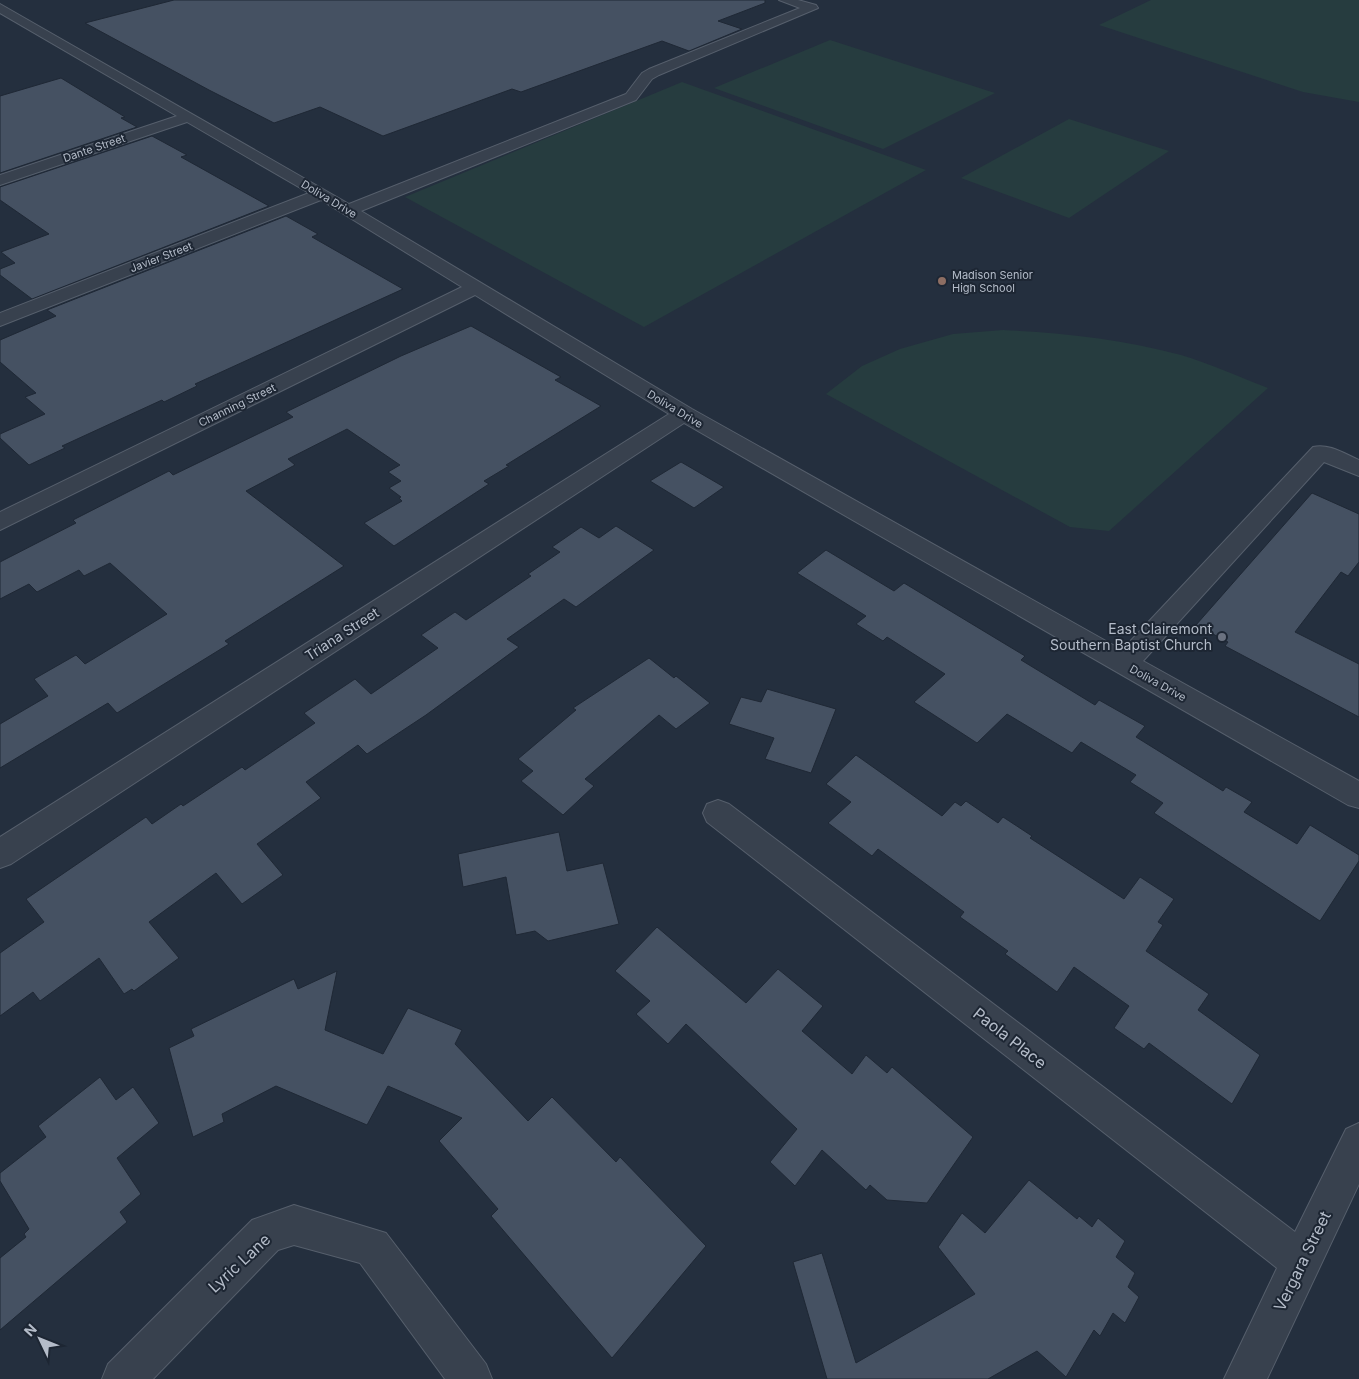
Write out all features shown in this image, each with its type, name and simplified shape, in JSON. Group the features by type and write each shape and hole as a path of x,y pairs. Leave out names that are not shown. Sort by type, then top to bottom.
{"street":[{"path":"348,210 630,98 647,76 654,72 812,8 785,0"},
{"name":"Doliva Drive","path":"0,8 322,194 684,414 1359,796"},
{"name":"Dante Street","path":"0,180 189,117"},
{"name":"Javier Street","path":"0,320 322,194"},
{"name":"Channing Street","path":"0,522 474,288"},
{"name":"Triana Street","path":"0,854 684,414"},
{"path":"1125,664 1321,452 1359,469"},
{"name":"Paola Place","path":"718,814 1302,1262"},
{"name":"Vergara Street","path":"1245,1379 1359,1142"},
{"name":"Lyric Lane","path":"122,1379 266,1234 294,1225 372,1247 471,1379"}],"green space":[{"path":"1151,0 1359,0 1359,102 1303,92 1099,25"},
{"path":"830,40 995,93 883,149 714,88"},
{"path":"682,82 926,170 644,327 405,197"},
{"path":"1069,119 1169,151 1069,218 961,178"},
{"path":"1003,330 1093,338 1159,349 1203,362 1268,388 1109,531 1070,527 826,394 862,366 900,349 953,334"}],"building":[{"path":"174,0 765,0 765,3 718,21 742,29 689,51 662,41 521,92 512,89 383,136 320,107 274,123 85,23"},
{"path":"61,78 125,117 121,118 137,127 0,173 0,96"},
{"path":"152,136 187,155 181,157 269,206 32,299 0,275 0,269 15,263 1,252 49,234 0,200 0,187"},
{"path":"286,216 318,234 312,237 403,289 195,384 197,386 164,402 162,400 62,446 65,448 29,465 0,438 0,434 45,414 25,397 36,393 0,362 0,340 56,316 47,310"},
{"path":"471,326 561,377 555,380 601,406 506,465 509,466 484,481 489,484 394,546 364,523 402,501 399,498 401,497 389,488 401,481 388,472 400,465 347,429 288,459 295,465 246,491 344,566 225,641 229,644 117,713 108,703 0,768 0,724 48,696 34,679 76,655 85,664 167,614 110,563 84,576 79,570 37,592 29,584 0,599 0,562 76,523 73,520 169,471 173,475 293,417 286,412 401,356"},
{"path":"681,462 724,487 694,508 650,481"},
{"path":"1312,493 1359,514 1359,562 1348,576 1341,572 1295,632 1359,664 1359,717 1225,646 1228,642 1196,625"},
{"path":"616,526 654,550 576,607 564,599 507,639 519,647 426,715 367,754 358,745 306,782 321,798 257,844 283,875 242,904 216,873 149,922 179,958 134,991 132,989 124,994 99,958 40,1001 33,992 0,1016 0,953 44,922 26,899 146,817 152,824 242,767 245,770 315,723 304,713 355,679 371,694 438,648 421,635 455,612 466,620 531,576 528,574 560,552 552,547 581,527 599,538"},
{"path":"826,550 894,591 904,583 1025,656 1021,660 1095,705 1099,700 1145,726 1136,737 1223,791 1226,787 1252,802 1244,812 1297,844 1310,825 1359,855 1359,861 1320,921 1154,813 1163,803 1130,782 1136,775 1081,742 1072,753 1007,714 977,743 914,702 945,674 887,637 883,641 856,624 866,616 797,573"},
{"path":"649,658 674,678 676,676 710,703 676,729 659,715 585,779 594,786 563,815 521,781 533,771 518,759 576,710 573,708"},
{"path":"767,689 836,709 811,773 765,759 774,738 729,724 741,697 761,702"},
{"path":"856,755 942,816 955,802 961,806 966,801 998,823 1003,817 1032,836 1030,838 1124,899 1140,877 1174,899 1158,922 1163,925 1146,951 1209,994 1198,1010 1260,1055 1232,1104 1149,1043 1144,1049 1114,1028 1129,1006 1074,967 1057,992 1005,954 1008,951 960,917 964,912 878,849 872,856 828,823 851,802 826,784"},
{"path":"559,832 567,871 603,863 619,924 548,941 535,931 516,935 506,877 463,887 458,854"},
{"path":"657,927 746,1003 778,969 823,1006 802,1031 852,1074 866,1055 887,1073 892,1067 973,1137 927,1203 887,1200 870,1185 866,1190 822,1150 795,1186 770,1162 797,1129 686,1024 668,1044 636,1014 650,1001 615,971"},
{"path":"337,971 325,1030 383,1054 408,1008 462,1030 455,1044 528,1121 552,1097 616,1162 620,1157 706,1246 612,1358 491,1216 498,1209 439,1141 462,1118 388,1086 367,1125 276,1086 222,1114 224,1122 193,1137 169,1048 194,1036 191,1029 294,979 298,989"},
{"path":"100,1077 116,1100 133,1087 159,1123 117,1158 141,1194 120,1212 127,1222 0,1330 0,1258 26,1237 24,1234 29,1229 0,1181 0,1173 46,1137 38,1126"},
{"path":"1029,1180 1077,1219 1079,1216 1092,1227 1098,1218 1125,1241 1116,1257 1135,1273 1128,1287 1139,1297 1125,1323 1113,1313 1100,1336 1094,1330 1066,1377 1037,1351 988,1379 827,1379 793,1262 822,1253 856,1363 975,1294 938,1247 962,1213 985,1233"}],"place":[{"name":"Madison Senior High School","path":"942,281"},
{"name":"East Clairemont Southern Baptist Church","path":"1222,637"}]}
